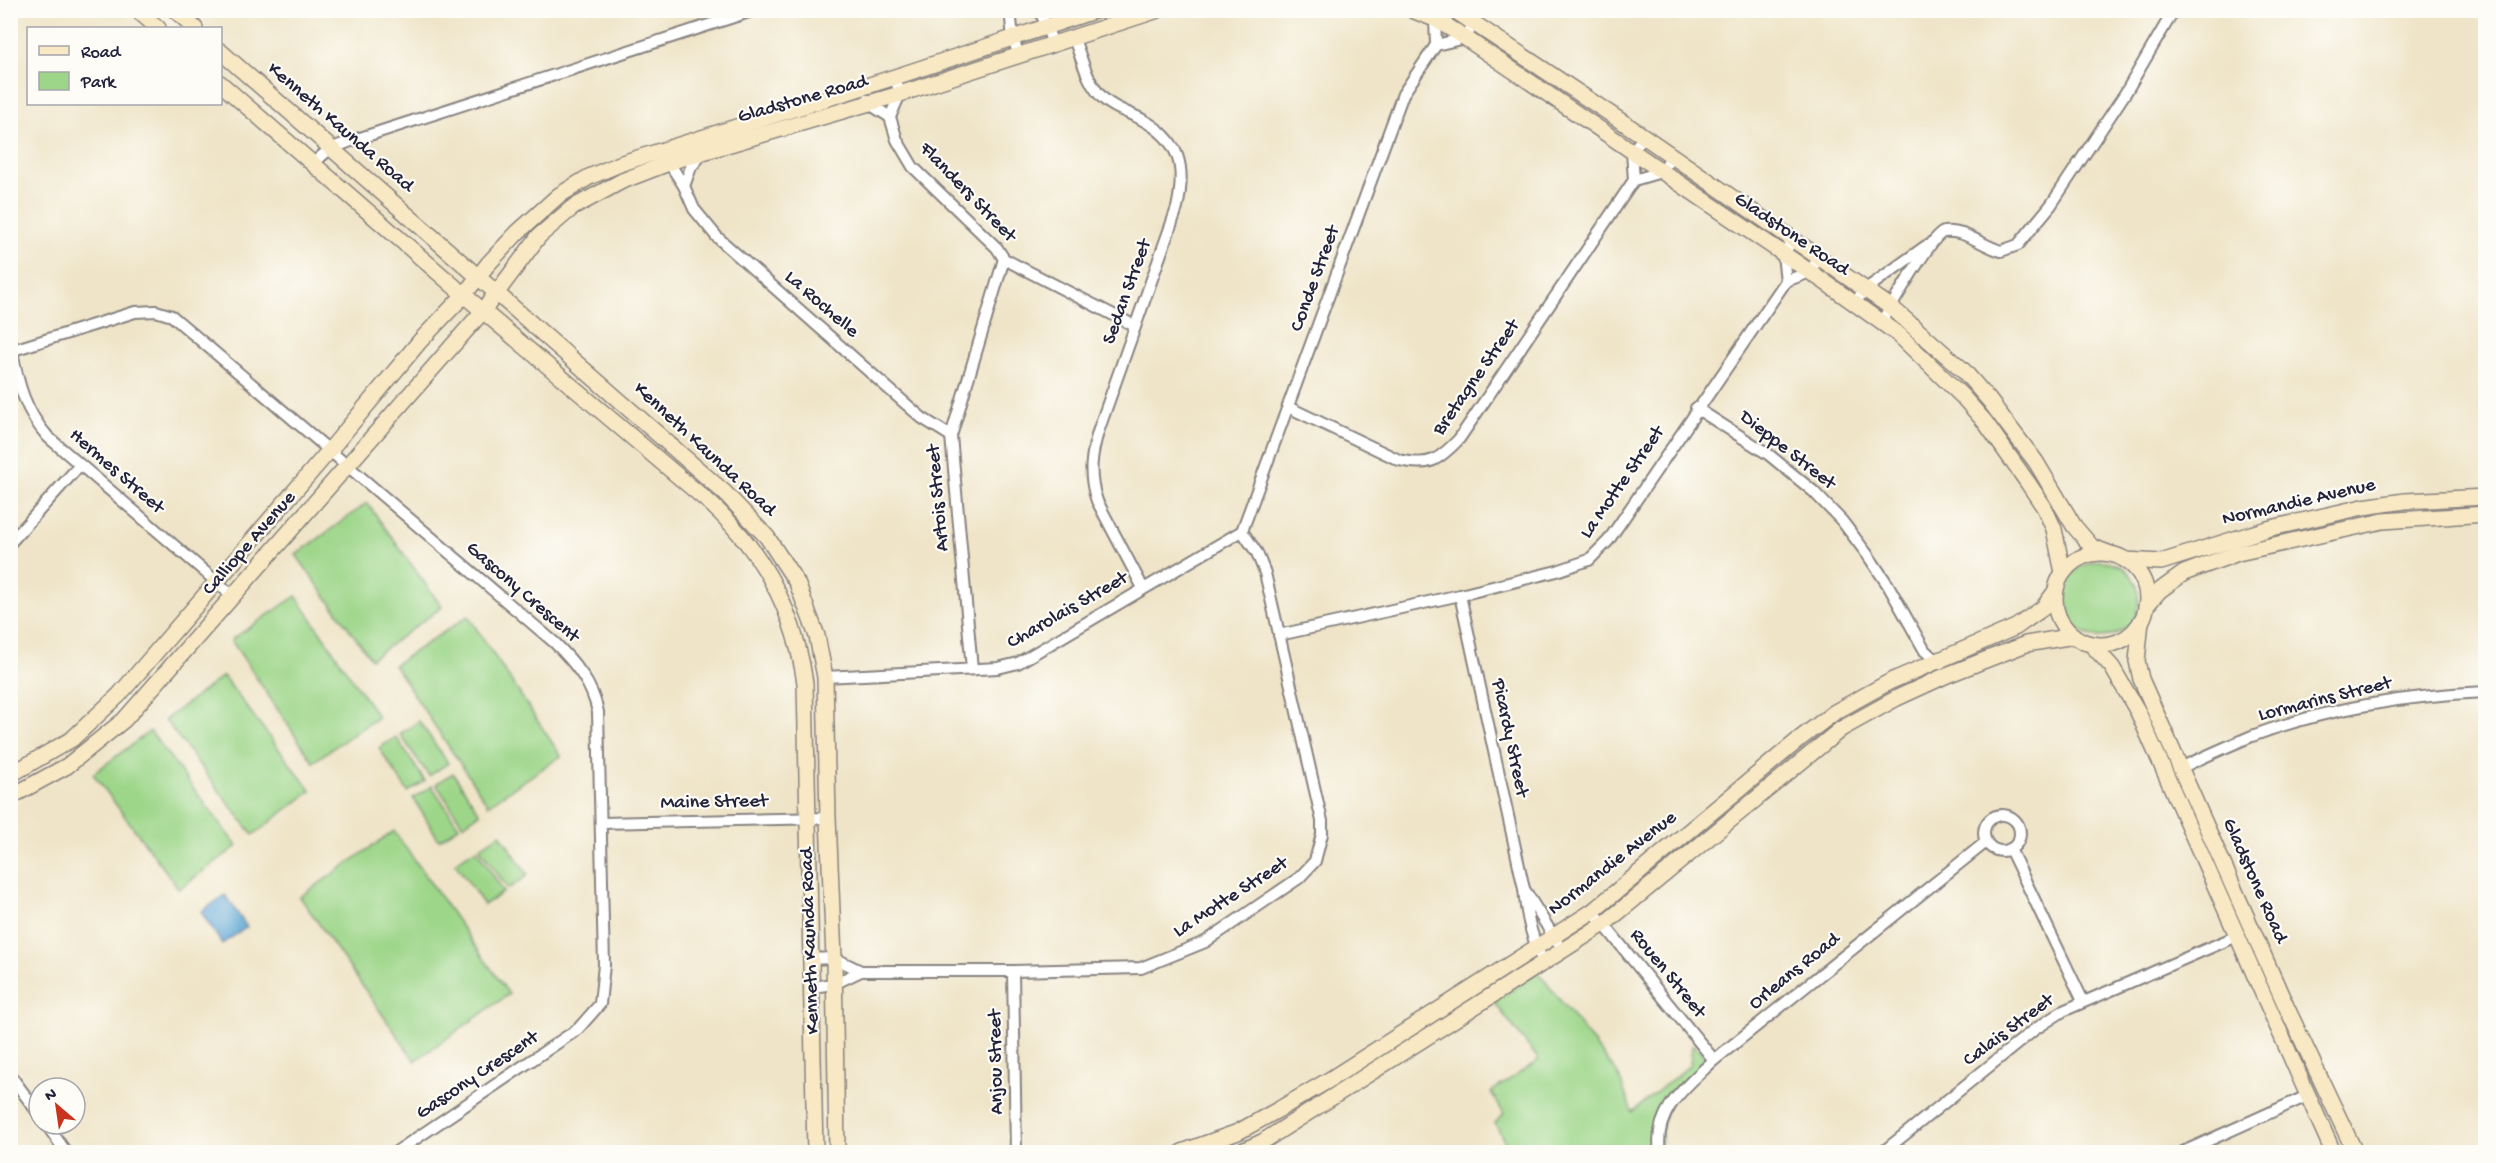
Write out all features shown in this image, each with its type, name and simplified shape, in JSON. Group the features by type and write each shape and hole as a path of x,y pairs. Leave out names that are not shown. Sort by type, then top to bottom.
{"street":[{"path":"137,10 157,27"},
{"path":"175,10 194,27"},
{"path":"313,163 330,149 755,10"},
{"path":"1010,10 1013,38 1019,56"},
{"path":"1040,10 1053,44"},
{"name":"Gladstone Road","path":"703,144 868,103 1074,39 1158,10"},
{"name":"Gladstone Road","path":"1412,10 1438,15 1465,38 1899,335 1962,396 2000,443 2044,507 2055,529 2063,573"},
{"name":"Gladstone Road","path":"1454,10 1644,136 1892,308 1963,370 1983,392 2036,462 2074,526 2092,547 2108,553"},
{"path":"1854,303 1866,289 1932,242 1941,233 1948,232 1974,238 2001,251 2018,245 2051,206 2126,92 2174,10"},
{"path":"1092,12 1093,32"},
{"name":"Gladstone Road","path":"479,276 518,232 558,196 589,177 622,163 666,156 703,144 862,86 1092,12"},
{"path":"1438,15 1436,45 1465,38 1474,23"},
{"name":"Sedan Street","path":"1074,39 1090,79 1105,101 1145,121 1160,132 1171,143 1183,178 1177,208 1092,451 1090,476 1096,501 1143,588"},
{"name":"Conde Street","path":"1242,531 1403,94 1436,45"},
{"name":"Kenneth Kaunda Road","path":"222,53 677,450 749,517 781,558 796,583 817,636 825,677 834,958 837,1152"},
{"path":"862,86 868,103 890,117 900,93 895,77"},
{"name":"Kenneth Kaunda Road","path":"222,85 735,527 768,572 786,608 799,648 805,683 815,1152"},
{"name":"Flanders Street","path":"890,117 897,140 912,167 997,248 1004,259 1135,326"},
{"path":"1644,136 1632,153 1634,180 1661,172 1672,156"},
{"path":"684,186 703,144"},
{"name":"Gladstone Road","path":"498,292 539,236 572,208 666,156"},
{"name":"La Rochelle","path":"666,156 684,186 694,209 717,237 906,404 951,436"},
{"name":"Bretagne Street","path":"1288,407 1399,460 1417,464 1432,462 1447,452 1459,439 1634,180"},
{"path":"1793,239 1783,255 1786,281 1810,272 1819,257"},
{"path":"1881,322 1932,242"},
{"name":"Artois Street","path":"972,669 951,436 1004,259"},
{"name":"Calliope Avenue","path":"10,776 54,752 95,720 217,583 420,341 479,276"},
{"name":"La Motte Street","path":"1279,635 1460,595 1574,566 1598,552 1608,541 1696,408 1786,281"},
{"name":"Calliope Avenue","path":"10,797 67,766 124,720 498,292"},
{"name":"Gascony Crescent","path":"11,351 135,312 164,313 184,325 555,643 580,671 592,692 598,712 602,823 604,965 600,1004 578,1029 396,1152"},
{"name":"Hermes Street","path":"11,351 17,381 27,409 48,437 233,596"},
{"name":"Dieppe Street","path":"1696,408 1768,454 1813,491 1835,513 1888,585 1925,651 1939,660 1947,675"},
{"path":"665,466 677,450"},
{"path":"10,543 80,466"},
{"name":"Normandie Avenue","path":"2125,560 2162,562 2267,529 2363,507 2413,500 2486,497"},
{"name":"Normandie Avenue","path":"2146,606 2159,591 2184,573 2238,553 2383,521 2486,514"},
{"name":"La Motte Street","path":"810,959 834,958 861,971 1141,968 1205,942 1309,869 1319,849 1322,821 1262,563 1242,531"},
{"name":"Charolais Street","path":"825,677 998,668 1018,663 1242,531"},
{"path":"2108,553 2125,560 2136,568 2143,580 2146,606 2141,621 2134,631 2114,643 2091,644 2074,636 2062,624 2056,609 2055,592 2063,573 2071,563 2082,556 2108,553"},
{"name":"Normandie Avenue","path":"1182,1152 1200,1150 1276,1112 1554,937 1593,911 1810,730 1866,694 2016,627 2043,608 2055,592"},
{"name":"Picardy Street","path":"1460,595 1530,924 1536,948 1544,963"},
{"name":"Gladstone Road","path":"2141,621 2137,661 2141,678 2176,767 2355,1152"},
{"name":"Normandie Avenue","path":"1240,1152 1262,1142 1604,924 1820,745 1866,714 1926,684 2026,644 2074,636"},
{"name":"Gladstone Road","path":"2091,644 2108,661 2176,767 2172,787 2333,1152"},
{"path":"1925,651 1920,669 1926,684"},
{"name":"Lormarins Street","path":"2176,767 2253,736 2331,714 2395,699 2486,692"},
{"path":"2172,787 2176,767"},
{"path":"1996,816 2007,816 2016,822 2020,831 2018,841 2010,849 2005,851 1994,849 1986,842 1984,831 1988,822 1996,816"},
{"name":"Maine Street","path":"602,823 828,818"},
{"name":"Orleans Road","path":"1660,1152 1659,1135 1666,1110 1673,1100 1714,1060 1986,842"},
{"path":"2010,849 2083,1001"},
{"name":"Picardy Street","path":"1524,889 1563,951"},
{"name":"Rouen Street","path":"1593,911 1714,1060"},
{"path":"2247,916 2239,917 2237,936 2258,942"},
{"name":"Calais Street","path":"1883,1152 2034,1030 2083,1001 2237,936"},
{"name":"La Motte Street","path":"812,987 834,984 861,971"},
{"name":"Anjou Street","path":"1013,971 1016,1152"},
{"path":"814,1059 836,1058"},
{"path":"10,1075 27,1098"},
{"path":"2183,1152 2307,1096 2318,1075"},
{"path":"2307,1096 2330,1102"},
{"path":"55,1136 66,1152"}],"green space":[{"path":"367,503 442,607 371,659 296,555"},
{"path":"2101,561 2116,564 2128,572 2136,584 2139,599 2136,614 2128,626 2116,634 2101,637 2086,634 2074,626 2066,614 2063,599 2066,584 2074,572 2086,564"},
{"path":"296,596 378,717 313,762 231,640"},
{"path":"468,616 561,756 488,805 394,665"},
{"path":"223,676 311,791 253,835 165,720"},
{"path":"419,721 448,763 429,776 400,734"},
{"path":"150,731 237,846 179,889 93,774"},
{"path":"396,737 425,781 408,792 379,748"},
{"path":"453,773 480,813 463,825 436,784"},
{"path":"432,786 459,827 439,840 413,798"},
{"path":"394,831 509,994 415,1061 300,897"},
{"path":"500,834 528,875 508,889 479,848"},
{"path":"476,849 504,892 484,905 455,863"},
{"path":"1538,972 1618,1074 1632,1112 1690,1065 1694,1044 1709,1062 1684,1083 1671,1100 1664,1120 1659,1152 1498,1152 1505,1143 1495,1123 1504,1114 1491,1092 1539,1060 1494,1002"}],"water":[{"path":"225,895 247,927 222,944 201,912"}]}
